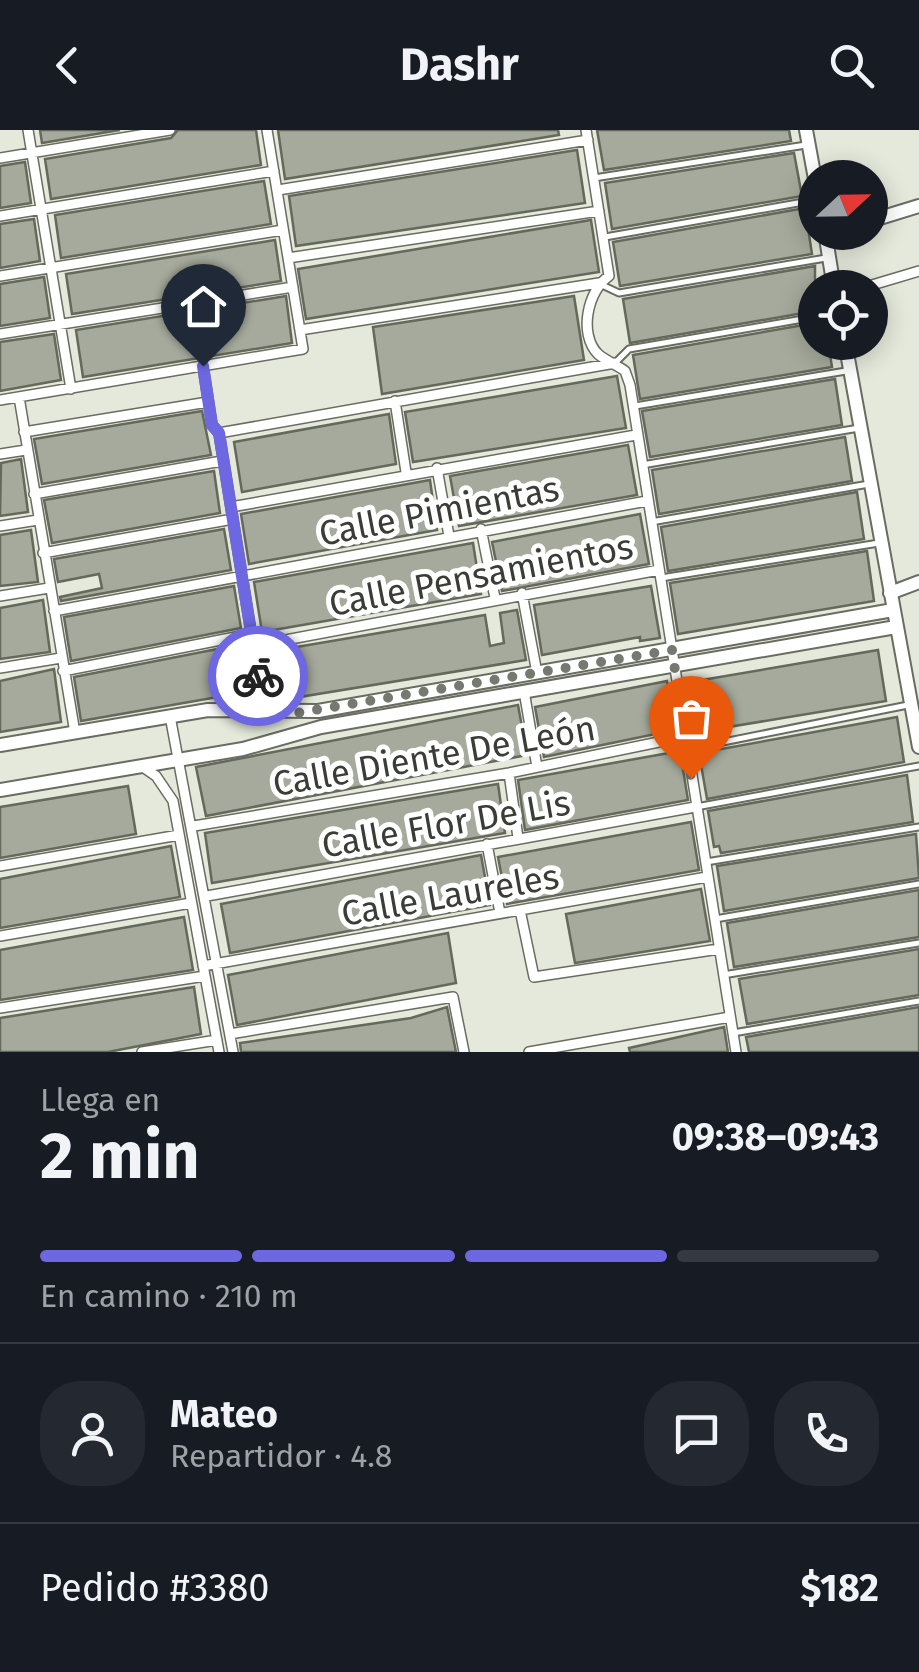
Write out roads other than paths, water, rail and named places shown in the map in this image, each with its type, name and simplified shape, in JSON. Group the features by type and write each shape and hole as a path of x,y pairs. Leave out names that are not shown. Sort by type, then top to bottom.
{"main road":[{"path":"888,215 919,206"},
{"path":"828,250 831,270"},
{"path":"848,360 919,747"},
{"path":"890,593 919,582"},
{"path":"0,745 238,707 264,712 318,712 892,610"},
{"path":"0,790 243,749 295,732 896,627"}],"street":[{"path":"28,130 70,388"},
{"path":"0,158 170,130"},
{"path":"0,400 303,349 267,130"},
{"path":"278,190 587,135 604,237 609,276 599,283 300,330"},
{"path":"0,216 274,171"},
{"path":"288,258 598,211"},
{"path":"0,276 283,230"},
{"path":"888,280 919,271"},
{"path":"599,283 587,311 590,338 596,353 626,371 736,1052"},
{"path":"0,334 293,287"},
{"path":"219,433 615,363"},
{"path":"203,366 208,402 219,433 264,712"},
{"path":"18,397 75,733"},
{"path":"24,432 208,402"},
{"path":"395,402 406,472"},
{"path":"231,507 406,472 636,435"},
{"path":"0,454 26,450"},
{"path":"34,494 222,461"},
{"path":"437,468 449,536"},
{"name":"Calle Pimientas","path":"54,611 646,501"},
{"path":"0,526 38,520"},
{"path":"43,553 233,520"},
{"path":"481,529 495,598"},
{"name":"Calle Pensamientos","path":"254,646 522,592 660,574"},
{"path":"0,596 49,588"},
{"path":"522,592 537,673"},
{"path":"63,670 252,634"},
{"path":"0,668 61,658"},
{"path":"524,691 536,767"},
{"path":"170,716 194,826 233,1052"},
{"name":"Calle Diente De León","path":"194,826 536,767 683,737"},
{"path":"141,765 166,787 179,835 219,1052"},
{"path":"508,772 518,838"},
{"name":"Calle Flor De Lis","path":"207,896 695,807"},
{"path":"0,866 179,835"},
{"path":"486,844 500,913"},
{"name":"Calle Laureles","path":"0,1008 204,970 218,964 707,878"},
{"path":"0,936 191,903"},
{"path":"520,910 534,977 719,949"},
{"path":"230,1034 453,996 464,1052"},
{"path":"530,1052 730,1017"},
{"path":"142,1052 217,1040"}],"lane":[{"path":"594,178 807,137"},
{"path":"604,237 798,203"},
{"path":"599,283 619,293 829,257"},
{"path":"615,363 629,349 798,321"},
{"path":"632,407 850,370"},
{"path":"642,465 859,428"},
{"path":"650,522 870,484"},
{"path":"660,574 879,542"},
{"path":"687,749 911,704"},
{"path":"695,807 919,766"},
{"path":"706,862 919,827"},
{"path":"715,918 919,884"},
{"path":"723,975 919,943"},
{"path":"733,1033 919,1001"}]}
